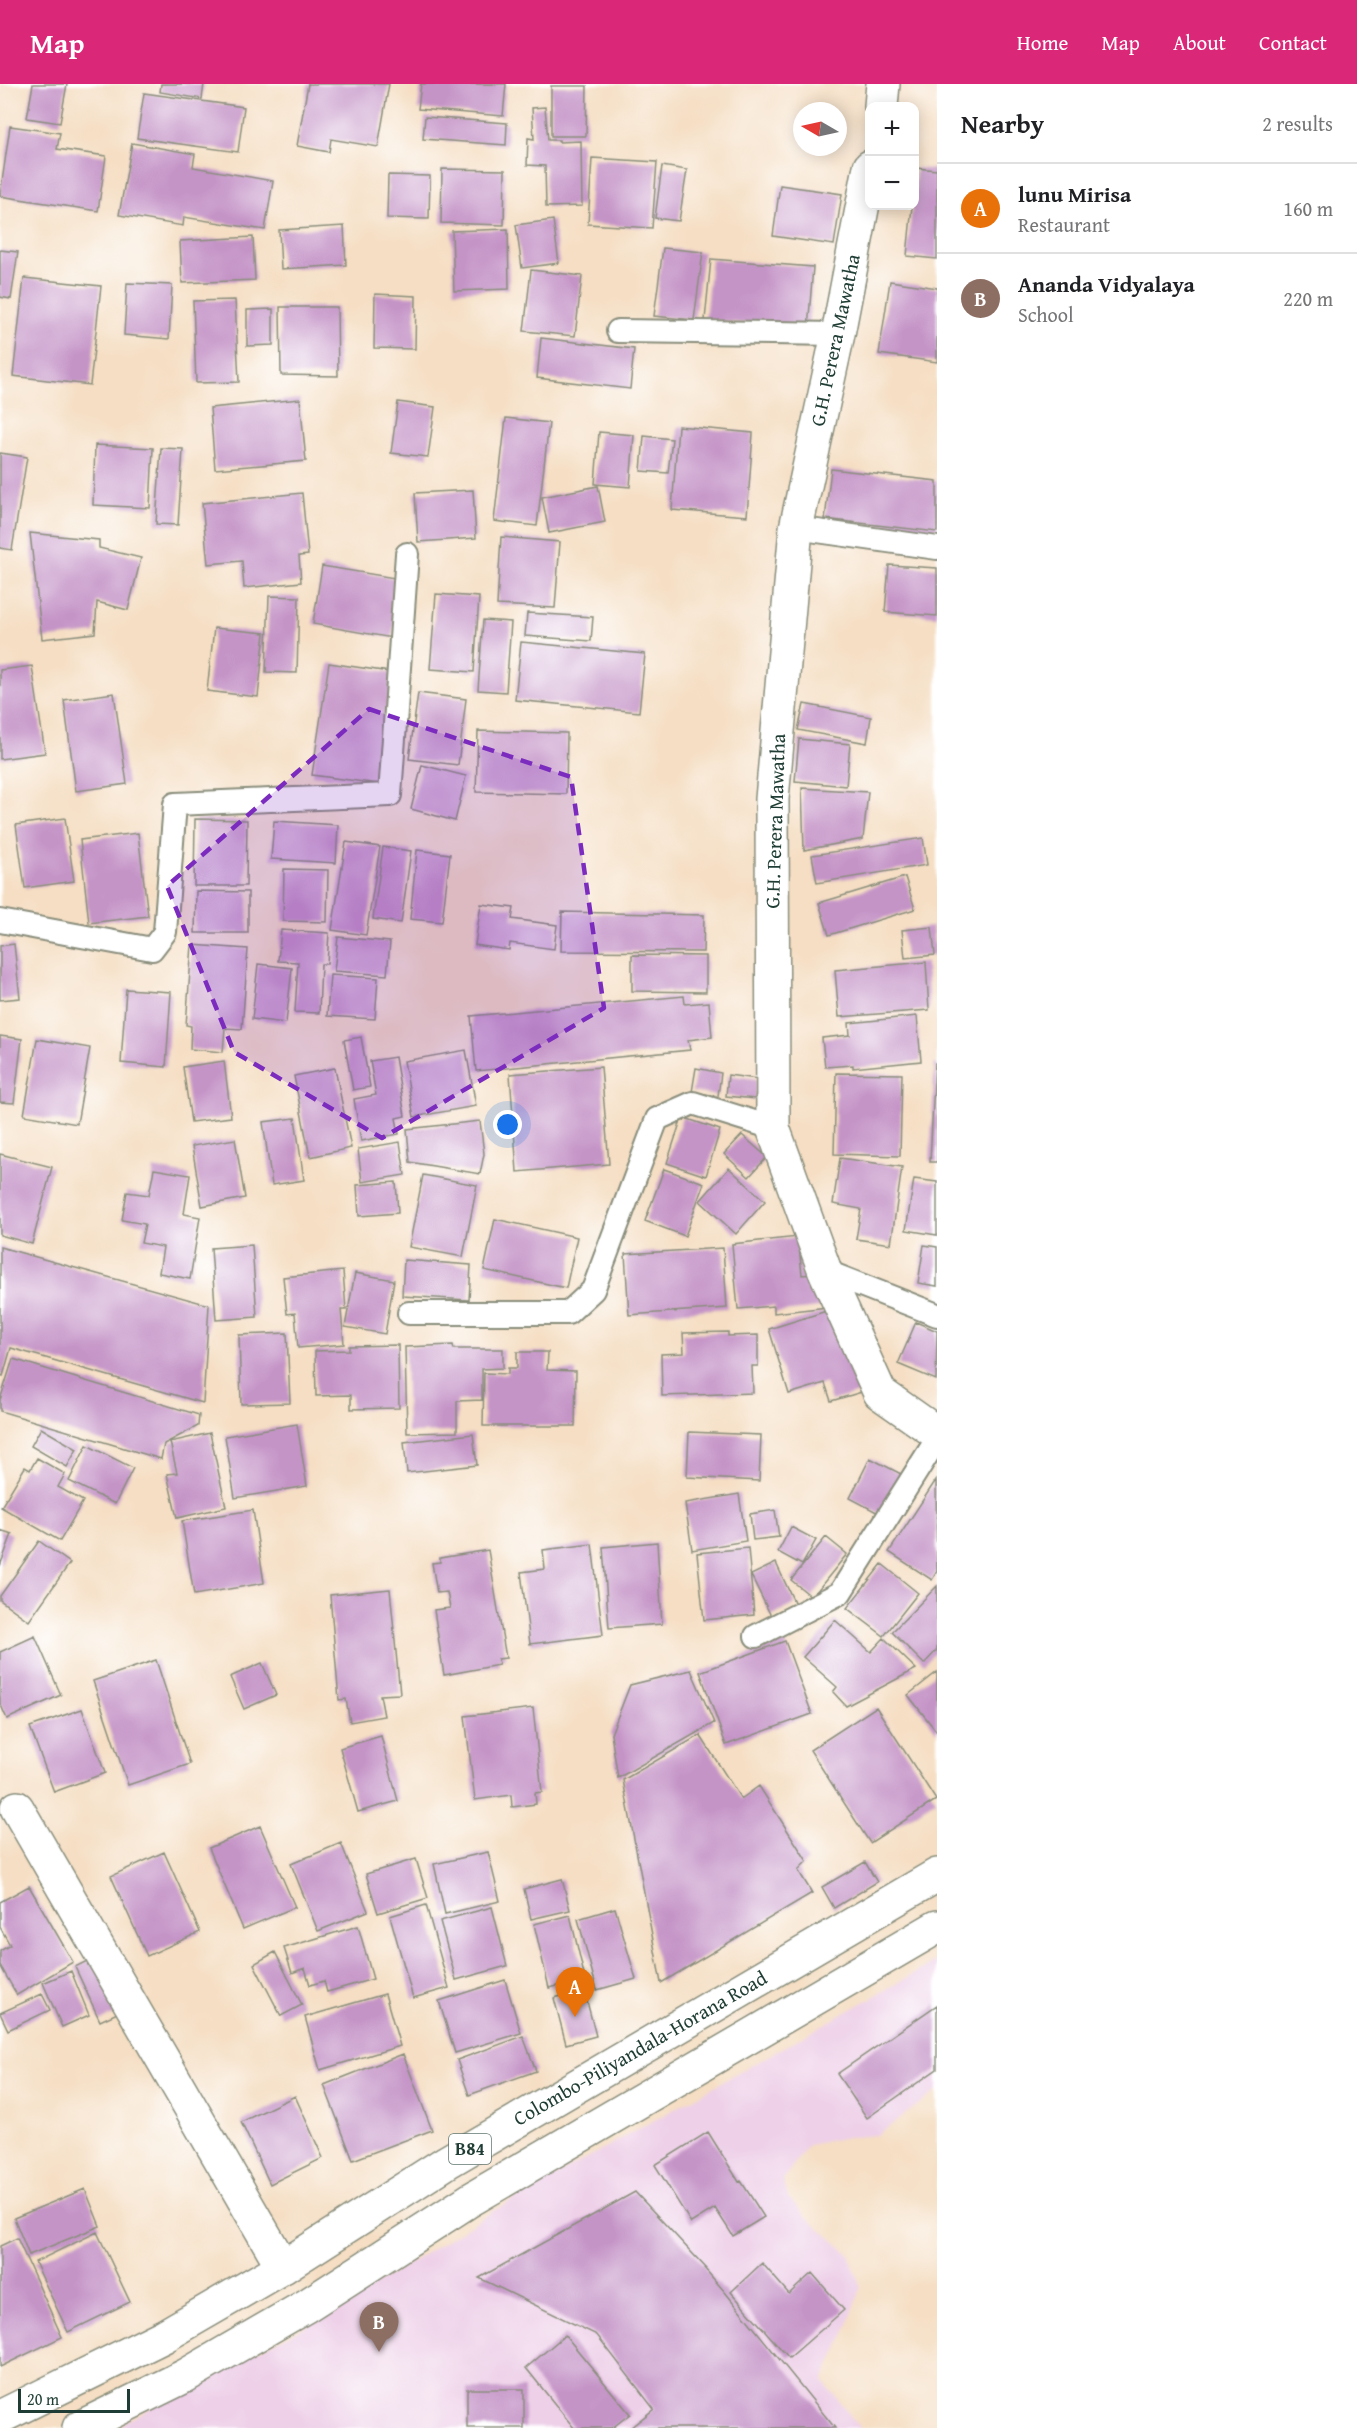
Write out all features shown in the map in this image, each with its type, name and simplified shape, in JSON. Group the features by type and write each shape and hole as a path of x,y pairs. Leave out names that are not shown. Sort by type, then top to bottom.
{"main road":[{"path":"881,102 883,84"},
{"name":"G.H. Perera Mawatha","path":"865,193 838,334 796,528 772,799 774,1128 825,1271 880,1393 937,1433"},
{"path":"17,1808 283,2267"},
{"name":"Colombo-Piliyandala-Horana Road","path":"0,2417 164,2336 283,2267 447,2162 937,1875"},
{"name":"B84","path":"79,2428 184,2376 306,2306 470,2200 937,1927"},
{"path":"447,2162 470,2200"}],"lane":[{"path":"618,331 838,334"},
{"path":"796,528 937,548"},
{"path":"0,921 152,949 165,932 175,804 390,795 407,555"},
{"path":"409,1313 568,1313 593,1290 657,1119 693,1103 774,1128"},
{"path":"825,1271 937,1315"},
{"path":"756,1636 840,1593 937,1438"}],"highlighted area":[{"path":"369,709 571,777 604,1008 382,1138 234,1052 167,886"}],"shaded area":[{"path":"937,1961 937,2091 877,2135 842,2138 808,2145 783,2179 788,2197 814,2224 849,2254 861,2288 847,2329 823,2381 860,2428 116,2428 191,2384 319,2320 493,2211"}],"building":[{"path":"33,84 67,84 60,123 27,118"},
{"path":"161,84 204,84 202,99 160,92"},
{"path":"308,84 389,84 378,147 331,139 329,152 297,146"},
{"path":"421,84 506,84 503,116 418,109"},
{"path":"551,86 587,86 586,136 551,136"},
{"path":"144,93 244,107 238,152 137,138"},
{"path":"545,107 548,140 581,141 582,206 546,207 545,166 527,165 528,138 534,139 532,108"},
{"path":"425,117 507,123 506,145 423,139"},
{"path":"10,126 60,133 57,149 106,156 98,211 0,196"},
{"path":"132,143 195,154 193,167 273,181 265,230 184,217 183,226 119,215"},
{"path":"592,158 657,162 652,228 588,224"},
{"path":"662,166 687,170 679,221 655,218"},
{"path":"919,168 937,170 937,259 907,256 912,210 919,210"},
{"path":"442,169 505,170 504,225 441,223"},
{"path":"388,175 430,176 429,219 387,218"},
{"path":"780,185 842,194 834,245 773,236"},
{"path":"553,220 559,263 522,268 516,225"},
{"path":"344,226 346,265 281,269 279,230"},
{"path":"508,229 509,289 454,291 452,231"},
{"path":"253,237 255,280 182,283 180,241"},
{"path":"663,248 703,252 694,320 654,316"},
{"path":"0,250 18,252 11,299 0,297"},
{"path":"711,259 813,267 808,329 705,320"},
{"path":"531,270 582,276 575,336 524,331"},
{"path":"24,278 101,286 90,385 13,376"},
{"path":"890,281 937,288 937,362 879,354"},
{"path":"127,283 172,285 169,339 124,335"},
{"path":"375,294 416,296 415,349 374,348"},
{"path":"235,300 239,382 196,383 193,301"},
{"path":"280,307 337,307 338,376 281,375"},
{"path":"273,309 273,345 247,346 247,310"},
{"path":"541,338 634,349 630,389 537,378"},
{"path":"300,399 306,461 215,469 210,408"},
{"path":"398,402 435,407 428,457 391,453"},
{"path":"506,418 549,423 537,526 494,521"},
{"path":"678,426 753,433 747,516 672,510"},
{"path":"599,432 634,435 630,487 595,484"},
{"path":"644,436 672,439 668,473 641,471"},
{"path":"95,445 153,448 150,508 93,505"},
{"path":"161,448 183,449 178,525 156,524"},
{"path":"0,453 27,457 12,550 0,548"},
{"path":"831,469 937,481 937,532 825,519"},
{"path":"598,486 605,522 549,533 542,497"},
{"path":"473,490 476,538 418,542 415,493"},
{"path":"302,493 308,555 299,556 301,582 244,588 242,561 208,564 202,503"},
{"path":"30,533 99,540 99,548 141,558 128,610 97,602 95,633 42,639"},
{"path":"501,537 560,542 555,608 497,605"},
{"path":"889,565 937,568 937,616 885,612"},
{"path":"322,566 401,579 392,638 313,624"},
{"path":"436,594 479,597 474,672 430,669"},
{"path":"269,596 299,597 297,673 266,672"},
{"path":"527,613 593,617 591,641 525,636"},
{"path":"483,620 511,622 506,692 478,690"},
{"path":"214,628 265,633 258,697 207,691"},
{"path":"521,642 645,654 639,712 515,700"},
{"path":"329,663 396,673 379,784 312,775"},
{"path":"32,666 45,753 0,759 0,670"},
{"path":"114,693 127,784 76,791 64,700"},
{"path":"418,693 466,699 458,765 409,759"},
{"path":"804,704 871,717 867,743 798,730"},
{"path":"478,731 567,733 566,794 476,792"},
{"path":"799,739 850,744 846,786 795,781"},
{"path":"422,765 466,776 455,821 411,809"},
{"path":"802,788 868,792 863,839 804,850"},
{"path":"65,818 74,881 25,888 16,825"},
{"path":"195,819 247,820 246,886 194,886"},
{"path":"274,821 338,825 336,863 271,859"},
{"path":"138,833 148,916 89,923 80,840"},
{"path":"923,838 927,865 817,883 812,855"},
{"path":"346,842 380,847 366,935 332,930"},
{"path":"383,847 411,851 401,923 373,919"},
{"path":"417,850 450,854 442,922 410,919"},
{"path":"284,869 328,870 327,922 283,921"},
{"path":"905,877 915,909 829,935 819,903"},
{"path":"196,891 248,892 248,933 195,933"},
{"path":"481,904 514,908 512,919 557,925 554,949 510,943 509,950 475,945"},
{"path":"562,912 704,915 703,952 561,951"},
{"path":"932,927 935,955 905,958 902,930"},
{"path":"281,930 329,933 327,964 321,964 319,1013 295,1012 298,962 278,961"},
{"path":"338,937 390,942 387,975 334,971"},
{"path":"14,944 20,998 0,1000 0,946"},
{"path":"192,945 248,949 242,1029 225,1028 223,1052 190,1049 191,1026 186,1025"},
{"path":"632,955 706,956 706,992 632,991"},
{"path":"926,962 929,1010 839,1017 835,970"},
{"path":"258,964 292,968 286,1023 252,1019"},
{"path":"330,975 378,978 375,1019 327,1016"},
{"path":"126,989 171,992 166,1067 121,1063"},
{"path":"684,996 685,1004 709,1002 712,1037 688,1040 690,1050 476,1071 471,1016"},
{"path":"917,1016 921,1061 853,1068 853,1065 825,1067 822,1038 850,1035 849,1023"},
{"path":"0,1036 22,1039 14,1103 0,1102"},
{"path":"361,1037 370,1087 353,1090 344,1040"},
{"path":"37,1039 90,1048 77,1124 24,1115"},
{"path":"466,1050 476,1106 414,1117 404,1061"},
{"path":"395,1057 405,1116 396,1118 399,1134 361,1141 354,1099 376,1095 370,1061"},
{"path":"224,1061 231,1117 191,1122 183,1067"},
{"path":"935,1063 937,1063 937,1162 930,1162"},
{"path":"601,1067 609,1164 517,1172 510,1074"},
{"path":"335,1068 351,1148 310,1157 294,1076"},
{"path":"696,1068 721,1073 718,1096 692,1092"},
{"path":"836,1073 902,1074 900,1156 834,1154"},
{"path":"728,1075 757,1079 755,1099 726,1096"},
{"path":"682,1117 720,1130 706,1176 667,1163"},
{"path":"295,1118 304,1180 272,1185 263,1122"},
{"path":"480,1121 484,1154 480,1174 410,1162 407,1129"},
{"path":"742,1135 767,1157 749,1177 724,1154"},
{"path":"235,1139 245,1198 202,1206 192,1146"},
{"path":"400,1142 405,1175 362,1182 358,1149"},
{"path":"0,1154 52,1167 32,1244 0,1235"},
{"path":"840,1158 902,1167 891,1244 856,1239 861,1209 833,1204"},
{"path":"729,1168 765,1201 736,1234 700,1201"},
{"path":"154,1169 190,1175 184,1214 200,1217 190,1279 159,1273 163,1247 141,1243 145,1224 122,1220 127,1192 149,1195"},
{"path":"664,1169 704,1183 685,1236 645,1221"},
{"path":"423,1175 477,1185 463,1257 409,1247"},
{"path":"914,1179 937,1182 937,1235 906,1230"},
{"path":"396,1182 398,1213 359,1216 357,1185"},
{"path":"495,1219 577,1237 566,1288 484,1270"},
{"path":"798,1237 802,1275 825,1273 828,1307 774,1313 774,1306 738,1309 732,1244"},
{"path":"252,1245 257,1317 216,1320 211,1248"},
{"path":"924,1245 937,1247 937,1286 918,1283"},
{"path":"0,1247 209,1305 203,1403 11,1348 3,1376 0,1375"},
{"path":"723,1248 727,1308 629,1315 625,1254"},
{"path":"404,1260 471,1265 469,1300 402,1296"},
{"path":"343,1271 346,1310 341,1310 344,1344 298,1348 295,1313 287,1314 283,1277"},
{"path":"355,1273 394,1280 385,1334 345,1327"},
{"path":"833,1309 862,1392 831,1401 825,1383 789,1394 769,1329"},
{"path":"916,1322 937,1331 936,1380 898,1364"},
{"path":"728,1332 728,1336 758,1335 758,1366 752,1366 753,1393 662,1396 661,1354 684,1353 683,1333"},
{"path":"287,1333 290,1403 241,1404 239,1335"},
{"path":"398,1345 399,1408 351,1409 351,1395 316,1396 315,1351 349,1350 349,1346"},
{"path":"453,1345 454,1349 503,1349 503,1368 482,1369 482,1400 457,1401 457,1432 407,1433 405,1347"},
{"path":"517,1352 548,1352 547,1370 576,1371 575,1426 483,1426 484,1373 508,1374 508,1368 517,1368"},
{"path":"13,1359 199,1415 198,1426 164,1444 161,1459 0,1411 0,1400"},
{"path":"297,1424 307,1486 235,1498 225,1436"},
{"path":"41,1428 77,1449 67,1467 31,1446"},
{"path":"689,1432 761,1435 759,1481 687,1477"},
{"path":"210,1433 226,1507 177,1518 167,1474 177,1473 170,1442"},
{"path":"473,1434 477,1465 407,1473 404,1442"},
{"path":"87,1445 133,1468 115,1504 69,1481"},
{"path":"37,1458 65,1474 58,1487 83,1501 60,1541 1,1507 25,1467 30,1470"},
{"path":"870,1458 905,1476 884,1516 850,1498"},
{"path":"936,1480 937,1571 932,1580 889,1552"},
{"path":"739,1494 746,1541 692,1550 685,1503"},
{"path":"253,1510 264,1583 194,1595 182,1521"},
{"path":"775,1510 779,1537 753,1540 750,1514"},
{"path":"791,1527 816,1540 802,1565 778,1552"},
{"path":"0,1530 12,1534 0,1566"},
{"path":"826,1537 847,1554 812,1597 791,1580"},
{"path":"39,1541 70,1563 29,1621 0,1600 0,1596"},
{"path":"657,1542 662,1624 609,1628 603,1547"},
{"path":"592,1544 603,1635 530,1644 521,1572 545,1569 543,1550"},
{"path":"748,1548 754,1615 704,1620 697,1553"},
{"path":"488,1550 506,1658 498,1659 499,1665 444,1675 434,1610 450,1608 447,1592 437,1593 432,1563 440,1562 440,1558"},
{"path":"776,1563 795,1604 771,1616 751,1575"},
{"path":"882,1564 918,1593 884,1636 847,1608"},
{"path":"937,1586 937,1650 924,1664 892,1632"},
{"path":"390,1589 400,1694 380,1695 384,1716 350,1722 346,1699 339,1700 330,1595"},
{"path":"835,1620 871,1652 884,1638 916,1669 846,1706 833,1692 837,1687 803,1657"},
{"path":"35,1636 61,1695 7,1719 0,1703 0,1652"},
{"path":"785,1641 812,1714 726,1745 700,1672"},
{"path":"156,1660 190,1764 128,1785 93,1681"},
{"path":"262,1663 276,1695 244,1709 230,1677"},
{"path":"691,1670 714,1723 618,1778 611,1734 630,1685"},
{"path":"937,1672 937,1732 908,1695"},
{"path":"876,1707 936,1800 870,1843 810,1750"},
{"path":"533,1708 542,1792 535,1793 536,1804 512,1807 511,1795 475,1800 465,1716"},
{"path":"82,1709 105,1773 54,1792 30,1727"},
{"path":"700,1735 741,1799 759,1786 807,1861 798,1870 812,1893 661,1983 623,1780"},
{"path":"381,1736 398,1801 358,1812 340,1748"},
{"path":"260,1826 295,1907 243,1929 209,1848"},
{"path":"341,1843 368,1911 318,1931 291,1864"},
{"path":"164,1852 200,1932 147,1956 111,1876"},
{"path":"488,1852 500,1901 445,1914 434,1864"},
{"path":"416,1859 428,1898 378,1913 366,1874"},
{"path":"865,1862 877,1882 834,1908 822,1887"},
{"path":"562,1879 570,1910 531,1919 524,1889"},
{"path":"29,1886 73,1962 17,1995 0,1965 0,1951 10,1945 0,1927 0,1902"},
{"path":"426,1905 449,1988 413,1998 390,1916"},
{"path":"492,1907 507,1966 456,1980 440,1921"},
{"path":"615,1908 636,1979 597,1990 578,1919"},
{"path":"570,1915 585,1979 549,1988 534,1924"},
{"path":"358,1926 373,1979 327,1992 324,1981 310,1985 305,1968 292,1973 284,1948"},
{"path":"275,1952 302,2005 281,2016 254,1964"},
{"path":"97,1956 122,2011 100,2021 75,1967"},
{"path":"71,1971 89,2015 62,2027 43,1983"},
{"path":"505,1980 521,2033 455,2053 439,2001"},
{"path":"584,1990 596,2036 566,2044 554,1998"},
{"path":"42,1994 50,2010 8,2030 0,2013"},
{"path":"385,1994 400,2046 320,2070 305,2017"},
{"path":"937,2005 937,2069 867,2118 837,2074"},
{"path":"523,2036 536,2071 469,2095 457,2060"},
{"path":"403,2054 432,2130 353,2160 324,2085"},
{"path":"295,2096 323,2158 270,2184 241,2122"},
{"path":"708,2132 764,2217 733,2236 715,2208 691,2223 655,2165"},
{"path":"85,2189 100,2226 29,2255 14,2218"},
{"path":"635,2192 706,2268 835,2428 630,2428 654,2409 597,2335 479,2278"},
{"path":"97,2232 130,2302 68,2332 35,2262"},
{"path":"17,2238 62,2337 0,2367 0,2246"},
{"path":"762,2263 789,2294 812,2273 844,2310 789,2358 731,2292"},
{"path":"565,2335 630,2414 612,2428 574,2428 526,2368"},
{"path":"467,2389 524,2389 524,2428 467,2428"}],"place":[{"name":"lunu Mirisa","path":"575,2017"},
{"name":"Ananda Vidyalaya","path":"379,2352"}]}
